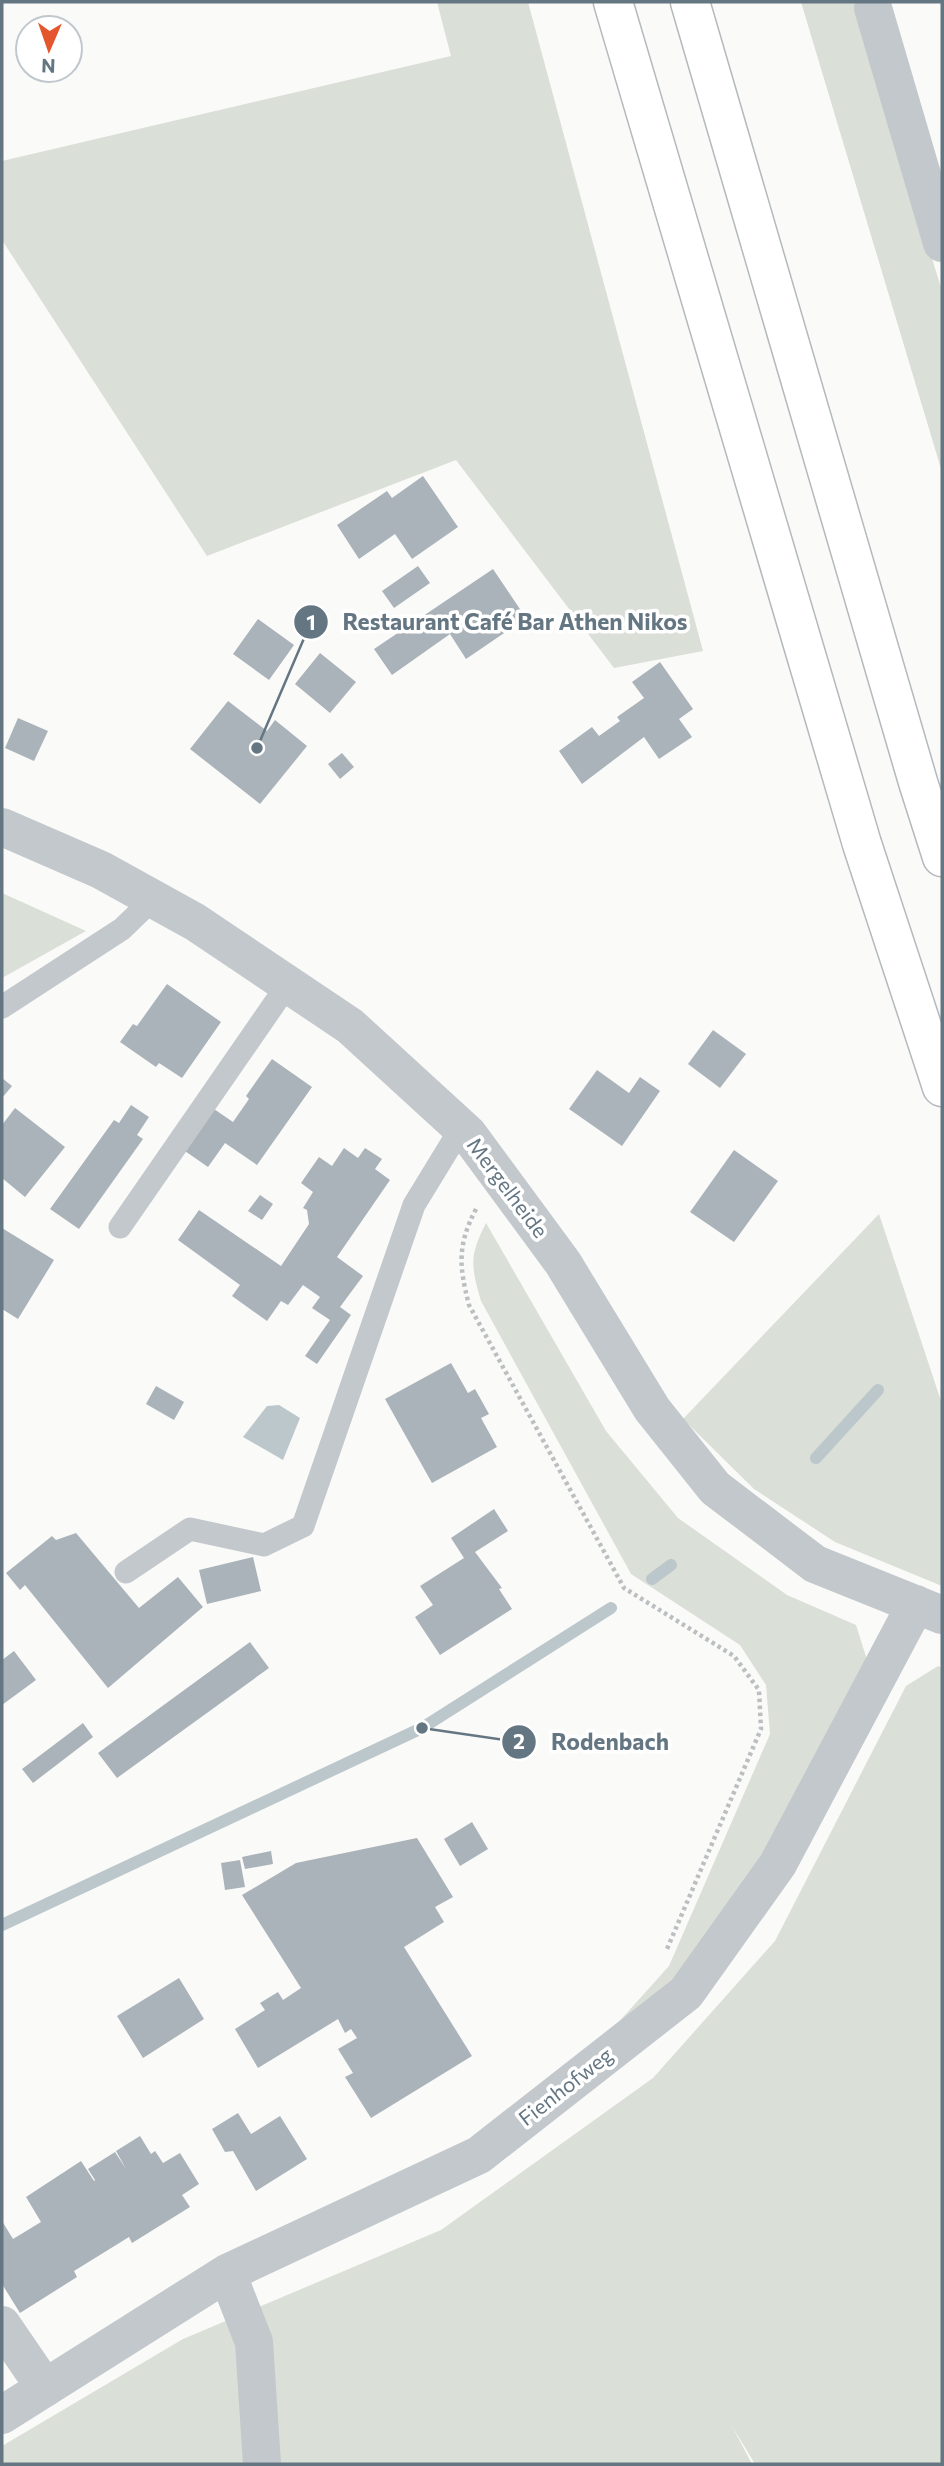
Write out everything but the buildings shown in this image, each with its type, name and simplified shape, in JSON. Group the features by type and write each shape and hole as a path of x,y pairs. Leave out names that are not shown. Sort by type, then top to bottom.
{"highway":[{"path":"613,2 862,844 942,1087"},
{"path":"690,2 942,857"}],"street":[{"path":"873,8 942,243"},
{"name":"Mergelheide","path":"2,827 101,870 195,922 350,1026 468,1134 563,1263 652,1409 715,1488 815,1564 929,1610"},
{"name":"Fienhofweg","path":"2,2415 227,2273 478,2155 686,1993 778,1864 929,1610"},
{"path":"227,2273 254,2342 262,2464"},
{"path":"2,2325 45,2388"}],"lane":[{"path":"2,1007 122,929 153,899"},
{"path":"120,1227 288,984"},
{"path":"126,1572 190,1529 264,1545 303,1526 414,1205 461,1128"}],"path":[{"path":"481,1199 465,1231 460,1269 469,1305 624,1588 734,1656 759,1690 761,1729 662,1959"}],"shaded area":[{"path":"437,2 528,2 703,651 614,668 456,460 207,556 2,240 2,161 451,56"},
{"path":"801,2 854,2 942,291 942,472"},
{"path":"2,893 86,931 2,978"},
{"path":"879,1214 942,1404 942,1586 835,1542 754,1489 683,1419"},
{"path":"486,1223 606,1431 678,1518 787,1595 856,1625 868,1663 767,1855 677,1983 581,2064 669,1966 770,1734 766,1685 740,1645 631,1574 481,1301 473,1261"},
{"path":"279,1405 300,1418 283,1460 243,1437 267,1406"},
{"path":"938,1666 942,1668 942,2464 755,2464 732,2426 752,2464 2,2464 2,2446 183,2339 441,2230 653,2078 775,1941 906,1686"}],"waterway":[{"path":"816,1458 878,1390"},
{"path":"652,1579 671,1565"},
{"path":"2,1925 422,1728 611,1608"}],"place":[{"name":"Restaurant Café Bar Athen Nikos","path":"257,748"},
{"name":"Rodenbach","path":"422,1728"}]}
